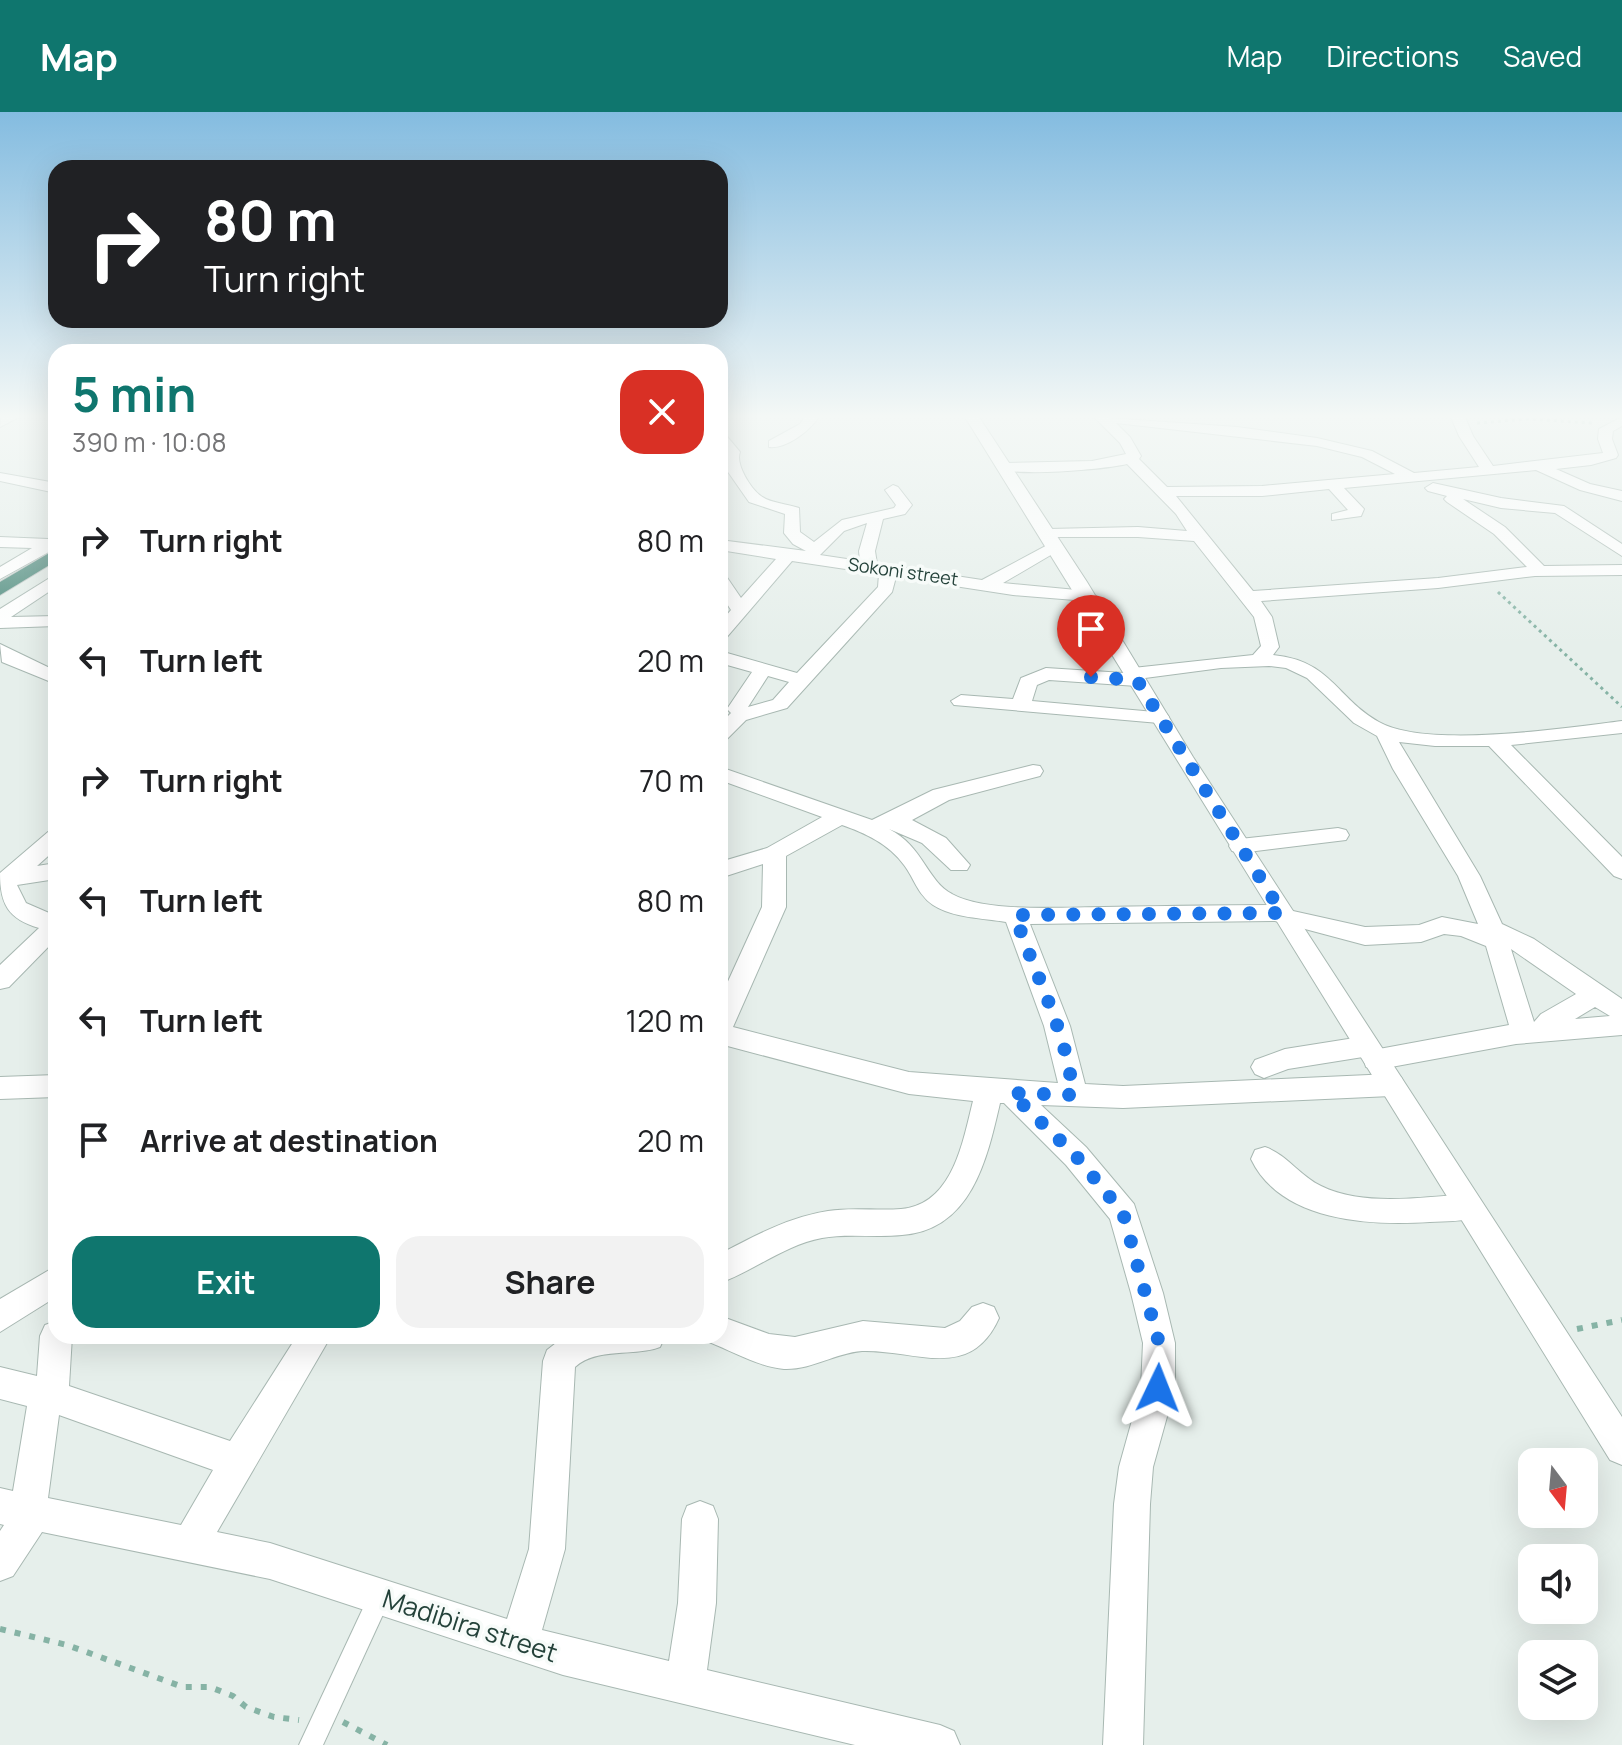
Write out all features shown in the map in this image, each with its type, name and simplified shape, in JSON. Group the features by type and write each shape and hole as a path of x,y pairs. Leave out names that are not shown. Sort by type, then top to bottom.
{"highway":[{"path":"0,590 48,551"}],"street":[{"path":"752,493 754,499 793,511 792,533 812,555 840,524 899,511 904,505 895,493"},
{"path":"1021,493 1240,846 1622,1448"},
{"path":"1165,493 1263,617 1270,647 1258,661"},
{"path":"1338,517 1355,513 1356,509 1341,493"},
{"path":"1441,493 1506,536 1525,552 1539,571"},
{"path":"1453,493 1480,500 1559,509 1622,551"},
{"path":"1144,532 1182,511"},
{"path":"730,705 780,704 886,588 867,551 876,517"},
{"path":"985,585 1014,572 1052,540 1144,532 1199,537"},
{"path":"0,542 48,546"},
{"name":"Sokoni street","path":"728,546 787,556 812,555 985,585 1087,596"},
{"path":"0,574 48,549"},
{"path":"728,623 787,556"},
{"path":"1248,597 1539,571 1622,570"},
{"path":"0,617 48,584"},
{"path":"728,592 739,608"},
{"path":"0,623 48,621"},
{"path":"1269,633 1361,721 1385,732 1441,740 1493,738 1621,723"},
{"path":"0,650 9,658 48,675"},
{"path":"728,659 801,680"},
{"path":"1021,707 1028,682 1046,674 1135,677 1274,660 1304,668"},
{"path":"728,726 732,721 730,705 763,669"},
{"path":"961,701 1159,717"},
{"path":"1385,732 1401,768 1471,879 1533,1033"},
{"path":"1493,738 1611,848 1622,871"},
{"path":"871,828 894,820 941,795 1033,771"},
{"path":"728,776 871,828 893,840 912,859 929,888 941,899 980,911 1015,915 1284,915 1365,936 1421,933 1442,925 1465,928 1526,944 1594,996 1622,1011"},
{"path":"728,868 775,853 841,816"},
{"path":"894,820 934,838 945,846 959,865"},
{"path":"1240,846 1338,835"},
{"path":"4,882 48,844"},
{"path":"728,1009 774,907 775,853"},
{"path":"4,882 48,873"},
{"path":"4,882 17,908 48,922"},
{"path":"1015,915 1029,959 1061,1031 1070,1065 1073,1095"},
{"path":"0,980 48,932"},
{"path":"1533,1033 1594,996"},
{"path":"1264,1067 1285,1059 1371,1053 1622,1025"},
{"path":"728,1036 909,1083 1000,1092 1205,1095 1391,1085"},
{"path":"0,1088 48,1086"},
{"path":"728,1265 800,1232 831,1223 923,1219 941,1209 956,1190 1000,1092"},
{"path":"1000,1092 1076,1156 1123,1213 1159,1343 1158,1388 1136,1467 1132,1504 1123,1745"},
{"path":"1265,1159 1293,1185 1314,1196 1350,1207 1397,1211 1469,1207"},
{"path":"0,1317 48,1285"},
{"path":"728,1334 781,1353 799,1353 862,1336 938,1344 963,1341 975,1332 983,1318"},
{"path":"0,1563 21,1510 49,1395 55,1344"},
{"path":"190,1545 237,1461 310,1344"},
{"path":"519,1642 547,1549 559,1361 568,1349 583,1344"},
{"path":"0,1383 49,1395 237,1461"},
{"name":"Madibira street","path":"21,1510 270,1561 563,1656 940,1745"},
{"path":"685,1685 697,1603 700,1519"}],"lane":[{"path":"311,1745 380,1597"}],"path":[{"path":"1482,578 1621,723"},
{"path":"1550,1334 1622,1320"},
{"path":"0,1629 67,1645 183,1687 210,1687 233,1696 246,1707 274,1717 324,1718 387,1745"}],"route":[{"path":"1091,677 1137,680 1282,913 1015,915 1029,959 1061,1031 1070,1065 1073,1095 1011,1093 1076,1156 1123,1213 1159,1343 1158,1388"}]}
